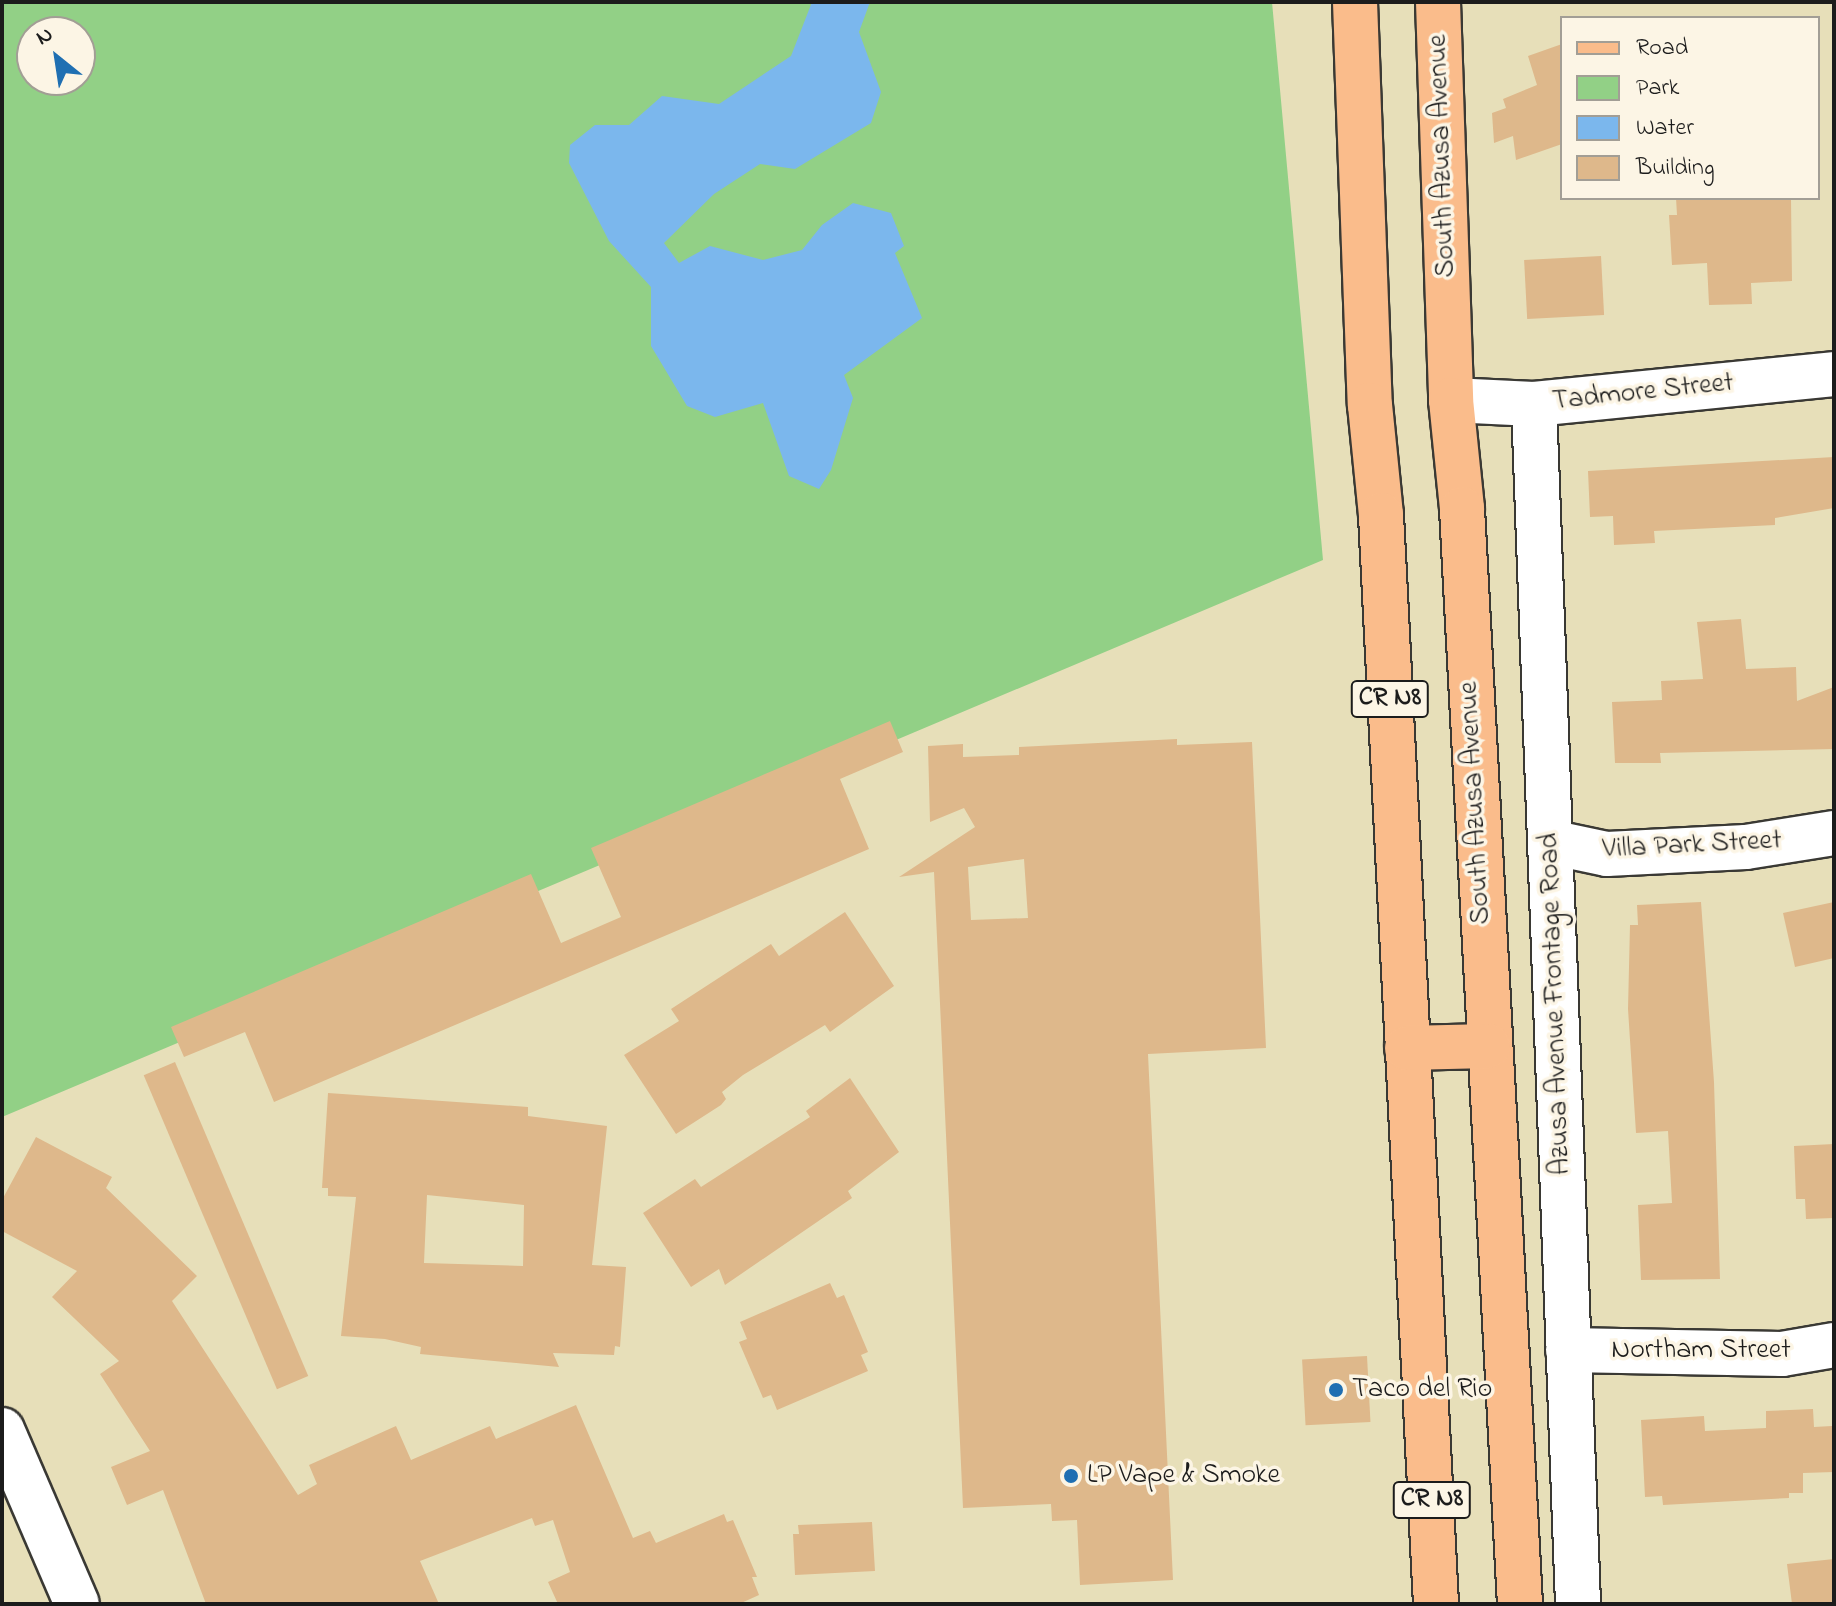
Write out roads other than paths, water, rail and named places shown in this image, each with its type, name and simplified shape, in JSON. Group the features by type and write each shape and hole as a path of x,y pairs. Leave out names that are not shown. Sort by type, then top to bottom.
{"main road":[{"name":"CR N8","path":"1355,2 1370,405 1381,515 1436,1604"},
{"name":"South Azusa Avenue","path":"1438,2 1451,400 1462,509 1488,1046 1520,1604"},
{"path":"1407,1048 1488,1046"}],"street":[{"name":"Tadmore Street","path":"1451,400 1534,404 1834,374"},
{"name":"Azusa Avenue Frontage Road","path":"1534,404 1578,1604"},
{"name":"Villa Park Street","path":"1550,842 1607,854 1746,847 1834,833"},
{"name":"Northam Street","path":"1568,1350 1782,1354 1834,1345"},
{"path":"2,1430 77,1604"}],"water":[{"path":"812,2 870,2 859,32 881,92 871,123 795,169 760,164 714,194 664,243 679,263 710,246 763,260 802,250 822,225 853,203 891,213 904,246 895,253 922,318 844,375 853,398 831,470 819,489 789,476 763,403 715,417 687,406 651,346 651,287 609,241 569,163 570,145 595,125 629,125 662,96 719,104 791,56"}],"place":[{"name":"Taco del Rio","path":"1336,1390"},
{"name":"LP Vape & Smoke","path":"1071,1476"}]}
